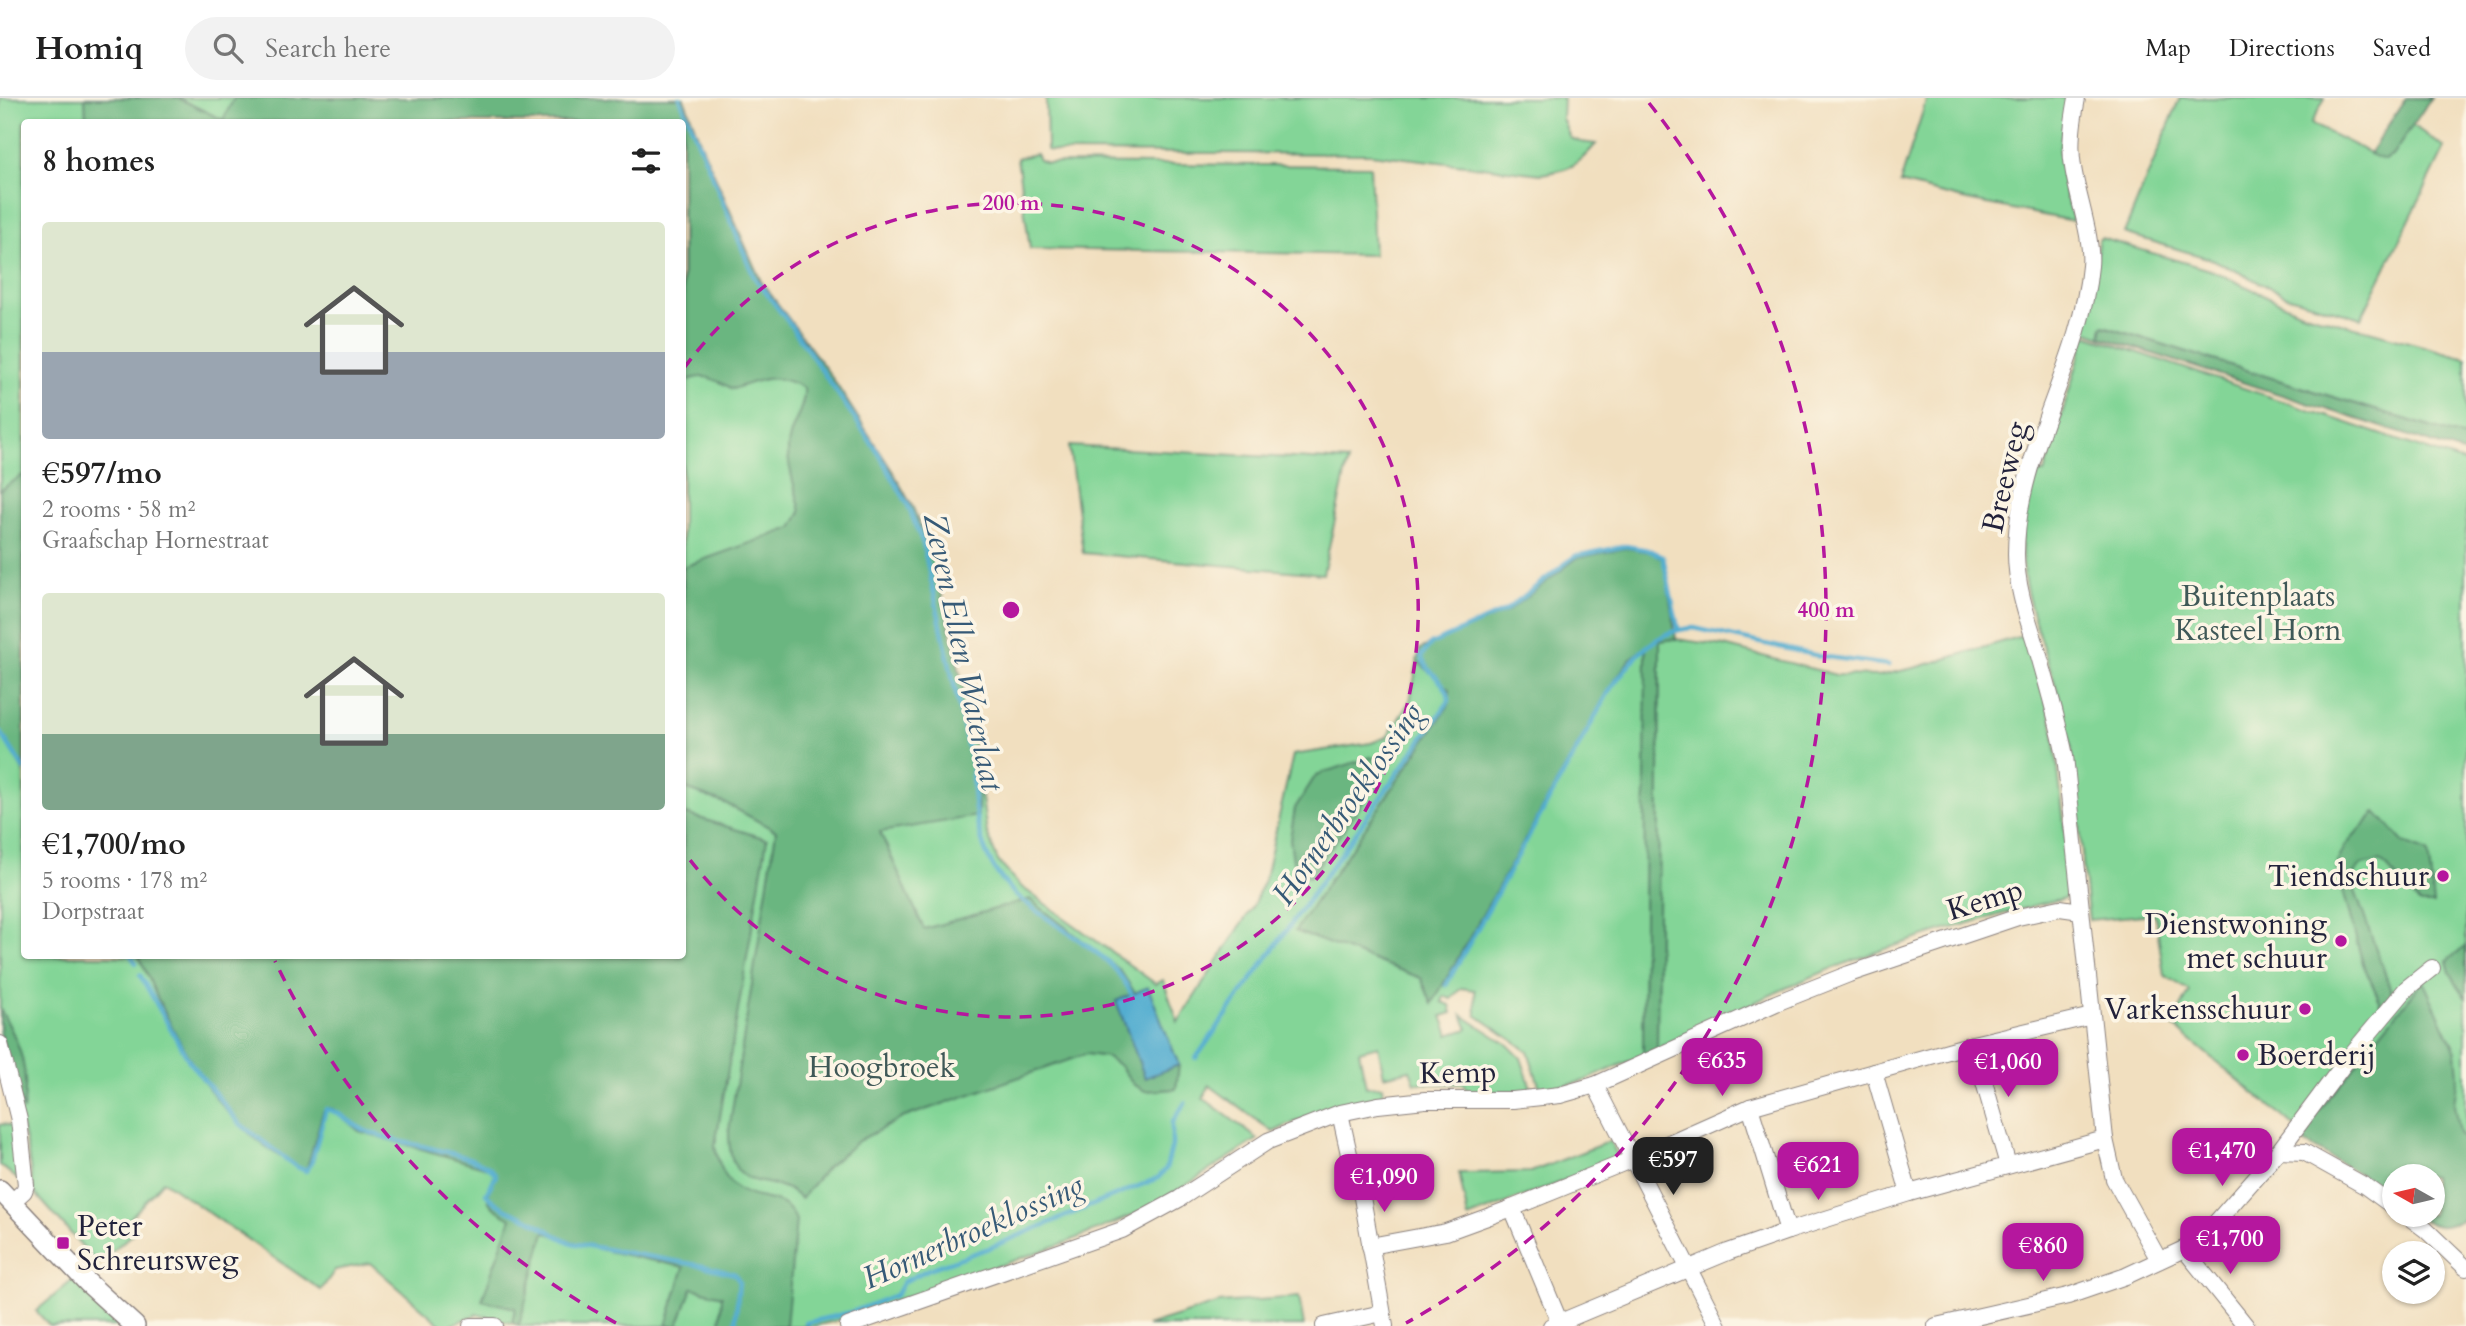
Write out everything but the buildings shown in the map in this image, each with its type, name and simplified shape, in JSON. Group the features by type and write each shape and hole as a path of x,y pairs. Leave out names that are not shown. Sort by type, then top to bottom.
{"street":[{"name":"Breeweg","path":"2077,98 2072,128 2072,163 2091,262 2086,300 2027,480 2019,512 2016,556 2021,596 2065,756 2105,1139 2114,1179 2159,1260"},
{"name":"Kemp","path":"848,1326 1122,1230 1179,1199 1268,1141 1340,1113 1378,1105 1425,1100 1513,1100 1560,1095 1595,1085 1776,1003 1849,974 2018,917 2060,908 2081,911"},
{"path":"1944,1325 2068,1296 2126,1276 2184,1249 2204,1236 2279,1151 2407,988 2432,968"},
{"path":"1370,1246 1446,1232 1512,1208 1633,1159 1750,1107 1973,1044 2092,1016"},
{"path":"0,1044 19,1120 26,1185 24,1191 6,1196 88,1283 135,1326"},
{"path":"1973,1044 2008,1165"},
{"path":"1874,1072 1909,1193"},
{"path":"1595,1085 1718,1326"},
{"path":"1750,1107 1788,1231"},
{"path":"1324,1326 1383,1320 1358,1175 1351,1163 1340,1113"},
{"path":"1512,1208 1555,1324 1728,1252 1788,1231 1909,1193 2105,1139"},
{"path":"2279,1151 2304,1152 2382,1198"},
{"path":"2424,1227 2466,1268"},
{"path":"2184,1249 2246,1326"},
{"path":"471,1326 495,1326"}],"green space":[{"name":"Hoogbroek","path":"0,98 683,98 700,144 978,770 987,833 998,861 1019,885 1156,984 1163,980 1178,1022 1252,908 1265,878 1293,755 1371,743 1387,737 1410,701 1420,650 1676,639 1724,646 1836,675 1878,676 2025,635 2053,725 2071,884 2065,898 1965,924 1865,956 1784,989 1657,1049 1660,641 1647,646 1643,1055 1584,1081 1541,1091 1528,1051 1476,1015 1475,990 1461,988 1451,999 1444,996 1442,1002 1450,1005 1452,1013 1442,1016 1449,1035 1468,1029 1462,1015 1507,1044 1521,1058 1532,1091 1467,1092 1464,1084 1415,1083 1410,1070 1384,1076 1378,1046 1359,1051 1366,1087 1382,1086 1383,1096 1326,1111 1273,1132 1209,1085 1203,1098 1258,1139 1188,1184 1141,1212 1070,1241 848,1318 814,1326 522,1326 477,1314 449,1326 442,1326 370,1263 335,1270 321,1290 163,1181 125,1224 133,1233 98,1264 34,1192 0,1031"},
{"path":"85,98 178,98 221,119 86,119"},
{"path":"234,98 684,98 760,280 829,373 893,472 913,508 935,564 979,771 978,816 880,832 924,929 1030,899 1120,970 1135,993 1116,1001 1145,1078 1179,1065 1176,1089 1145,1091 1133,1084 1121,1067 1107,1057 1086,1054 902,1118 858,1141 827,1167 801,1199 790,1190 744,1176 736,1167 731,1153 729,1130 776,831 727,804 686,789 686,566 792,528 801,512 789,466 788,443 802,404 804,388 776,379 761,380 733,389 703,377 686,381 686,119 224,119"},
{"path":"1046,98 1563,98 1562,118 1570,138 1596,144 1572,166 1541,174 1371,154 1058,152 1047,150"},
{"path":"1927,98 2068,98 2059,152 2064,189 2073,221 1967,200 1900,183"},
{"path":"2180,98 2325,98 2311,124 2384,160 2392,156 2412,125 2445,148 2361,318 2289,297 2214,260 2124,233"},
{"path":"2406,98 2431,98 2392,156 2384,160 2369,154"},
{"path":"1036,154 1039,160 1047,163 1370,166 1374,255 1030,249 1017,158"},
{"path":"2101,238 2213,271 2301,312 2466,358 2466,438 2104,326 2101,337 2085,331 2093,299 2098,241"},
{"path":"2103,326 2466,438 2466,454 2101,337"},
{"name":"Buitenplaats Kasteel Horn","path":"2086,335 2466,463 2466,1209 2445,1212 2445,1164 2382,1164 2382,1171 2306,1136 2172,1025 2190,991 2164,975 2155,914 2089,920 2071,745 2065,716 2029,601 2023,571 2025,512 2039,472 2044,473"},
{"path":"1069,446 1348,461 1323,574 1083,553"},
{"path":"21,476 21,767 0,732 0,490"},
{"path":"1626,548 1651,552 1664,559 1676,639 1660,641 1657,1049 1643,1055 1646,647 1630,659 1615,680 1432,1004 1421,978 1295,931 1449,705 1450,690 1417,661 1420,649 1507,612 1577,558"},
{"path":"1371,757 1383,764 1382,776 1310,877 1302,876 1293,861 1290,839 1295,808 1316,775"},
{"path":"2376,812 2404,843 2428,852 2434,904 2420,904 2379,861 2362,865 2350,877 2393,996 2383,1008 2363,964 2336,865 2345,846"},
{"path":"686,814 767,839 715,1146 722,1169 731,1184 743,1192 779,1202 788,1208 796,1220 786,1326 720,1326 722,1296 692,1288 678,1326 666,1326 684,1267 596,1248 545,1232 519,1325 512,1323 515,1308 482,1300 511,1218 489,1201 489,1191 495,1174 491,1169 359,1131 333,1109 327,1108 323,1112 306,1171 290,1163 246,1130 215,1097 179,1041 140,959 686,959"},
{"path":"2466,945 2466,999 2450,972 2447,961"},
{"path":"2423,981 2456,1052 2458,1076 2454,1104 2459,1133 2466,1143 2466,1218 2445,1226 2445,1164 2382,1164 2382,1188 2297,1138"},
{"path":"0,1009 22,1058 25,1083 23,1111 0,1032"},
{"path":"0,1125 12,1126 15,1131 21,1182 0,1165"},
{"path":"1610,1141 1617,1160 1468,1218 1459,1173 1531,1172"},
{"path":"74,1279 121,1326 50,1326 36,1311"},
{"path":"1299,1297 1304,1326 1147,1326 1219,1303"}],"water":[{"path":"1148,987 1179,1065 1145,1078 1116,1001"}],"waterway":[{"name":"Zeven Ellen Waterlaat","path":"680,98 754,277 792,327 879,454 907,503 923,544 972,766 977,821 987,855 1006,885 1034,909 1103,958 1116,970 1133,997"},
{"name":"Hornerbroeklossing","path":"1196,1058 1449,701 1445,688 1427,668 1421,656 1431,644 1505,611 1575,556 1626,546 1649,550 1663,557 1678,628"},
{"name":"Hornerbroeklossing","path":"1446,985 1611,688 1636,657 1657,640 1680,630 1694,628 1819,656 1889,665"},
{"name":"Hornerbroeklossing","path":"0,731 21,764"},
{"name":"Hornerbroeklossing","path":"133,959 136,963"},
{"name":"Hornerbroeklossing","path":"140,975 189,1061 239,1123 295,1166 306,1171 311,1164 326,1109 371,1133 475,1160 492,1170 496,1176 486,1194 491,1199 567,1241 735,1274 739,1281 735,1326"},
{"name":"Hornerbroeklossing","path":"806,1323 852,1312 896,1295 903,1282 929,1269 989,1248 1158,1178 1166,1169 1172,1146 1172,1123 1185,1103"}],"place":[{"name":"Tiendschuur","path":"2443,876"},
{"name":"Dienstwoning met schuur","path":"2341,941"},
{"name":"Varkensschuur","path":"2305,1009"},
{"name":"Boerderij","path":"2243,1055"},
{"name":"Peter Schreursweg","path":"63,1243"}]}
